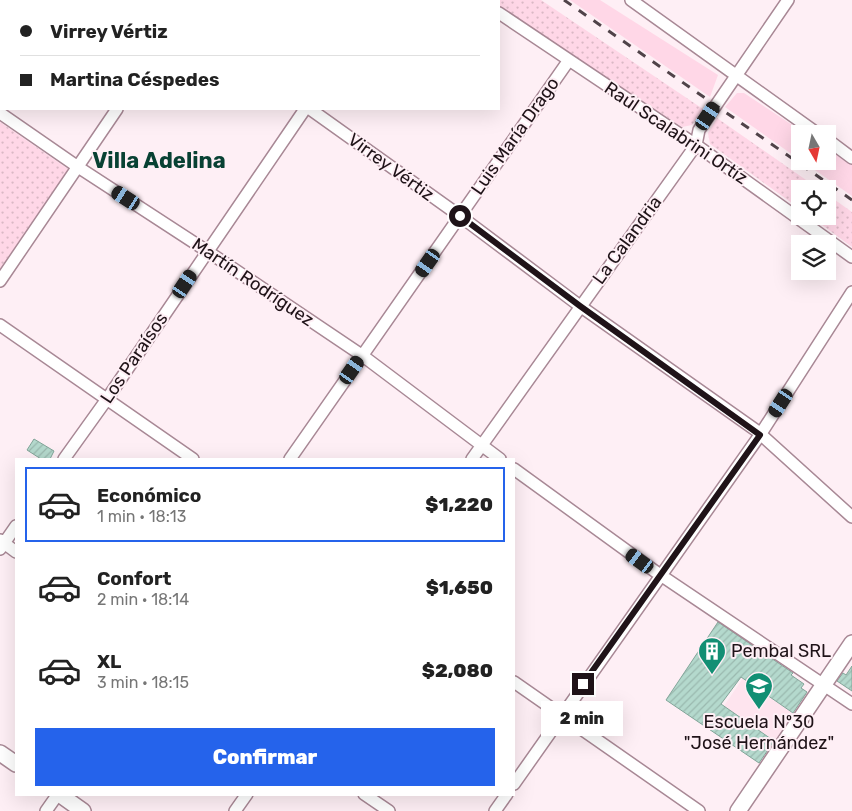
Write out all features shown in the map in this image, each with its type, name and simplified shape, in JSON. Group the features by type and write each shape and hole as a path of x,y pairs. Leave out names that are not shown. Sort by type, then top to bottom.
{"street":[{"path":"631,0 805,125"},
{"path":"736,76 788,0"},
{"name":"Raúl Scalabrini Ortíz","path":"500,14 696,145 852,257"},
{"name":"Luis María Drago","path":"291,458 569,60"},
{"name":"La Calandria","path":"473,458 696,145 699,130 736,76"},
{"path":"0,281 115,110"},
{"name":"Los Paraísos","path":"65,458 304,110"},
{"name":"Virrey Vértiz","path":"311,110 760,435 852,517"},
{"name":"Martín Rodríguez","path":"0,114 363,356 499,458"},
{"path":"836,146 852,158"},
{"path":"515,783 760,435 852,292"},
{"path":"0,326 192,458"},
{"path":"515,470 661,576 852,704"},
{"path":"15,527 1,544 15,551"},
{"path":"738,811 852,643"},
{"path":"515,683 699,811"},
{"path":"0,753 15,763"},
{"path":"46,811 57,796"},
{"path":"61,796 83,811"},
{"path":"234,811 245,796"},
{"path":"367,796 389,811"},
{"path":"495,811 506,796"}],"shaded area":[{"path":"500,0 541,0 703,109 692,125 682,127 500,7"},
{"path":"570,0 600,0 718,75 710,97"},
{"path":"737,93 744,93 792,125 791,154 725,107"},
{"path":"717,118 806,180 791,180 791,202 710,144 708,133"},
{"path":"0,122 68,169 0,269"},
{"path":"836,154 852,165 852,196 836,185 836,180 829,180 815,170 836,170"},
{"path":"836,201 852,212 852,247 822,225 836,225"},
{"name":"Escuela Nº30 \"José Hernández\"","path":"743,678 795,715 776,742 724,706"}],"building":[{"path":"34,439 54,451 50,458 39,458 27,450"},
{"name":"Pembal SRL","path":"718,622 793,673 791,675 804,684 801,688 807,692 793,713 741,677 721,704 774,741 759,763 666,700"},
{"path":"852,666 852,691 837,681 843,673 846,675"}],"railway":[{"path":"564,0 852,200"}],"place":[{"name":"Pembal SRL","path":"712,675"},
{"name":"Escuela Nº30 \"José Hernández\"","path":"759,710"}],"district":[{"name":"Villa Adelina","path":"159,160"}],"route":[{"path":"460,216 580,306 760,435 583,684"}]}
